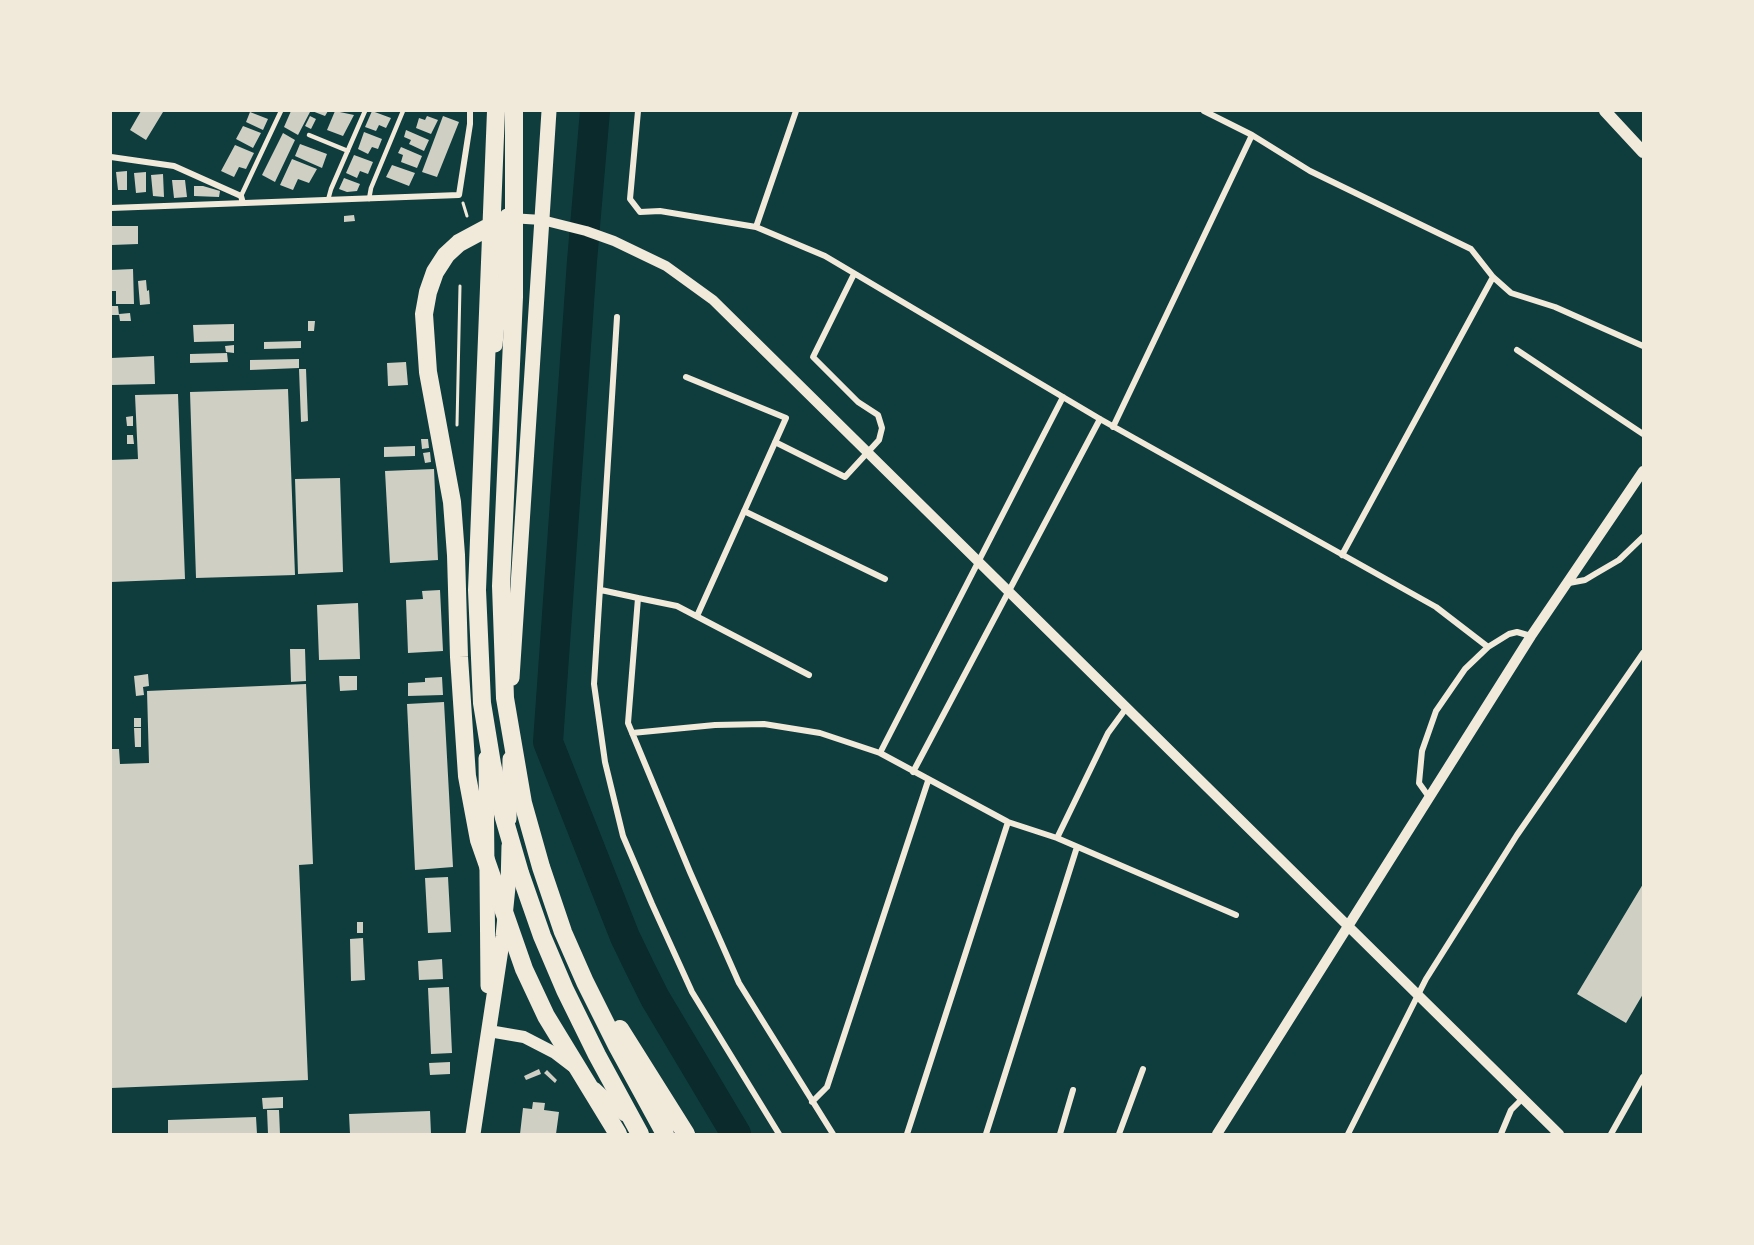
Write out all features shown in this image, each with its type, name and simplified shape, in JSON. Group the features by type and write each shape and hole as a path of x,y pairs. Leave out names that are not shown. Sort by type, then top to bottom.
{"highway":[{"path":"496,111 477,590 482,702 504,818 542,936 597,1055 643,1134"},
{"path":"514,111 514,297 501,586 505,698 523,803 563,932 617,1046 665,1134"},
{"path":"507,217 459,243 446,255 435,272 424,314 428,372 452,502 467,776 479,840 524,969 546,1016 618,1134"},
{"path":"509,792 534,860 599,993 686,1134"}],"main road":[{"path":"489,1031 483,476 507,217 507,111"},
{"path":"473,1134 503,936 508,887 513,660 549,111"},
{"path":"1605,111 1643,152"},
{"path":"489,1031 524,1038 555,1053 643,1134"}],"street":[{"path":"111,208 242,200 328,200 459,195 470,111"},
{"path":"638,111 630,199 640,212 660,211 756,227 825,256 1113,427 1436,607 1488,647"},
{"path":"756,227 796,111"},
{"path":"1204,111 1252,135 1310,171 1471,249 1493,277 1511,293 1555,307 1643,346"},
{"path":"1113,427 1252,135"},
{"path":"111,157 174,166 242,200"},
{"path":"507,217 542,219 626,246 666,266 713,300 1559,1134"},
{"path":"775,442 845,477 879,440 882,428 878,415 858,402 813,357 854,274"},
{"path":"1342,555 1493,277"},
{"path":"617,317 594,684 605,762 623,836 692,992 779,1134"},
{"path":"1517,350 1643,434"},
{"path":"686,377 786,418 697,616"},
{"path":"880,753 1063,397"},
{"path":"913,772 1100,419"},
{"path":"1217,1134 1531,636 1643,471"},
{"path":"744,511 885,579"},
{"path":"1567,583 1585,580 1619,560 1642,538"},
{"path":"1642,538 1643,547"},
{"path":"601,590 677,606 809,675"},
{"path":"638,598 628,723 739,983 833,1134"},
{"path":"1429,797 1419,783 1422,751 1436,711 1466,669 1488,647 1509,634 1517,632 1531,636"},
{"path":"1348,1134 1426,979 1517,835 1643,653"},
{"path":"1057,838 1108,732 1127,707"},
{"path":"632,733 716,725 764,724 820,733 880,753 928,781 1008,822 1057,838 1236,915"},
{"path":"812,1102 827,1087 928,781"},
{"path":"907,1134 1008,822"},
{"path":"986,1134 1077,847"},
{"path":"1119,1134 1143,1069"},
{"path":"1611,1134 1643,1077"},
{"path":"1060,1134 1073,1090"},
{"path":"1501,1134 1511,1110 1522,1098"}],"lane":[{"path":"242,200 281,111"},
{"path":"328,200 365,111"},
{"path":"369,199 371,188 403,111"},
{"path":"309,135 348,151"}],"path":[{"path":"456,434 460,286"}],"building":[{"path":"141,111 163,112 146,140 130,130"},
{"path":"291,111 310,112 298,135 284,127"},
{"path":"312,111 328,111 325,116"},
{"path":"335,111 354,115 343,136 327,130"},
{"path":"372,111 391,118 386,128 379,125 376,131 365,127"},
{"path":"250,112 268,119 263,130 246,122"},
{"path":"310,116 316,119 311,129 305,126"},
{"path":"427,116 438,120 431,134 416,128 419,118 425,120"},
{"path":"443,116 459,122 437,177 422,172"},
{"path":"243,126 261,133 253,148 236,139"},
{"path":"406,130 429,140 424,151 409,144 411,140 404,137"},
{"path":"364,132 382,139 378,149 372,147 368,154 358,149"},
{"path":"283,133 295,140 275,182 262,175"},
{"path":"300,144 327,154 322,168 295,156"},
{"path":"235,145 254,153 246,169 239,167 234,177 221,171"},
{"path":"401,147 422,156 417,168 401,162 403,155 398,153"},
{"path":"354,155 373,162 368,174 360,171 357,178 346,173"},
{"path":"292,159 317,169 309,183 298,179 293,190 280,185"},
{"path":"392,165 415,173 409,186 386,177"},
{"path":"127,171 127,190 118,190 116,172"},
{"path":"146,172 146,192 136,193 134,173"},
{"path":"163,174 164,197 153,196 151,175"},
{"path":"344,178 360,184 357,191 347,192 339,189"},
{"path":"172,180 185,180 187,197 174,198"},
{"path":"194,186 220,191 219,197 194,196"},
{"path":"354,215 355,221 344,222 344,216"},
{"path":"111,226 138,226 138,244 112,245"},
{"path":"133,269 134,304 116,304 116,291 111,291 111,270"},
{"path":"146,280 150,304 140,305 138,281"},
{"path":"111,306 118,306 119,315 111,315"},
{"path":"130,313 131,321 120,321 119,314"},
{"path":"308,321 315,321 314,331 308,331"},
{"path":"234,324 234,341 194,342 193,325"},
{"path":"301,341 301,348 264,349 264,342"},
{"path":"234,345 234,353 226,352 225,346"},
{"path":"227,353 228,362 190,363 190,354"},
{"path":"154,356 155,384 111,385 111,358"},
{"path":"299,359 299,368 250,370 250,360"},
{"path":"406,362 408,385 388,386 387,363"},
{"path":"299,369 306,369 308,421 301,422"},
{"path":"288,389 295,575 196,578 190,392"},
{"path":"178,394 185,579 111,582 111,460 138,459 135,395"},
{"path":"133,416 133,426 127,426 126,417"},
{"path":"127,435 133,435 134,444 127,444"},
{"path":"421,439 428,439 429,448 422,449"},
{"path":"415,446 415,456 384,457 384,447"},
{"path":"430,452 431,462 425,463 423,453"},
{"path":"434,469 438,560 390,563 385,471"},
{"path":"340,478 343,572 298,574 295,479"},
{"path":"440,590 443,651 408,653 406,600 423,599 422,591"},
{"path":"358,603 360,659 319,660 317,605"},
{"path":"290,649 305,649 306,681 291,682"},
{"path":"148,674 149,686 143,687 144,695 136,696 134,676"},
{"path":"339,676 357,676 357,690 340,691"},
{"path":"442,677 443,695 408,696 408,683 425,682 425,678"},
{"path":"306,684 313,864 299,865 308,1080 111,1088 111,749 119,749 120,764 149,763 147,691"},
{"path":"444,702 453,867 415,870 407,704"},
{"path":"134,718 141,718 141,727 134,727"},
{"path":"134,728 141,728 141,747 135,747"},
{"path":"448,877 451,932 428,933 425,878"},
{"path":"1643,884 1643,994 1626,1023 1577,994"},
{"path":"357,922 363,922 363,933 357,933"},
{"path":"363,938 365,980 351,981 350,939"},
{"path":"442,959 443,979 419,980 418,961"},
{"path":"449,987 452,1053 431,1054 428,988"},
{"path":"450,1062 450,1074 430,1075 429,1063"},
{"path":"539,1069 541,1074 526,1080 524,1076"},
{"path":"547,1070 557,1080 555,1083 544,1073"},
{"path":"283,1097 283,1108 263,1109 262,1098"},
{"path":"533,1102 545,1103 544,1110 559,1112 556,1134 520,1134 523,1108 532,1109"},
{"path":"267,1110 279,1110 280,1134 268,1134"},
{"path":"430,1111 431,1134 350,1134 349,1114"},
{"path":"256,1117 257,1134 168,1134 168,1120"}],"waterway":[{"path":"595,111 582,261 548,742 625,937 655,998 736,1134"}]}
